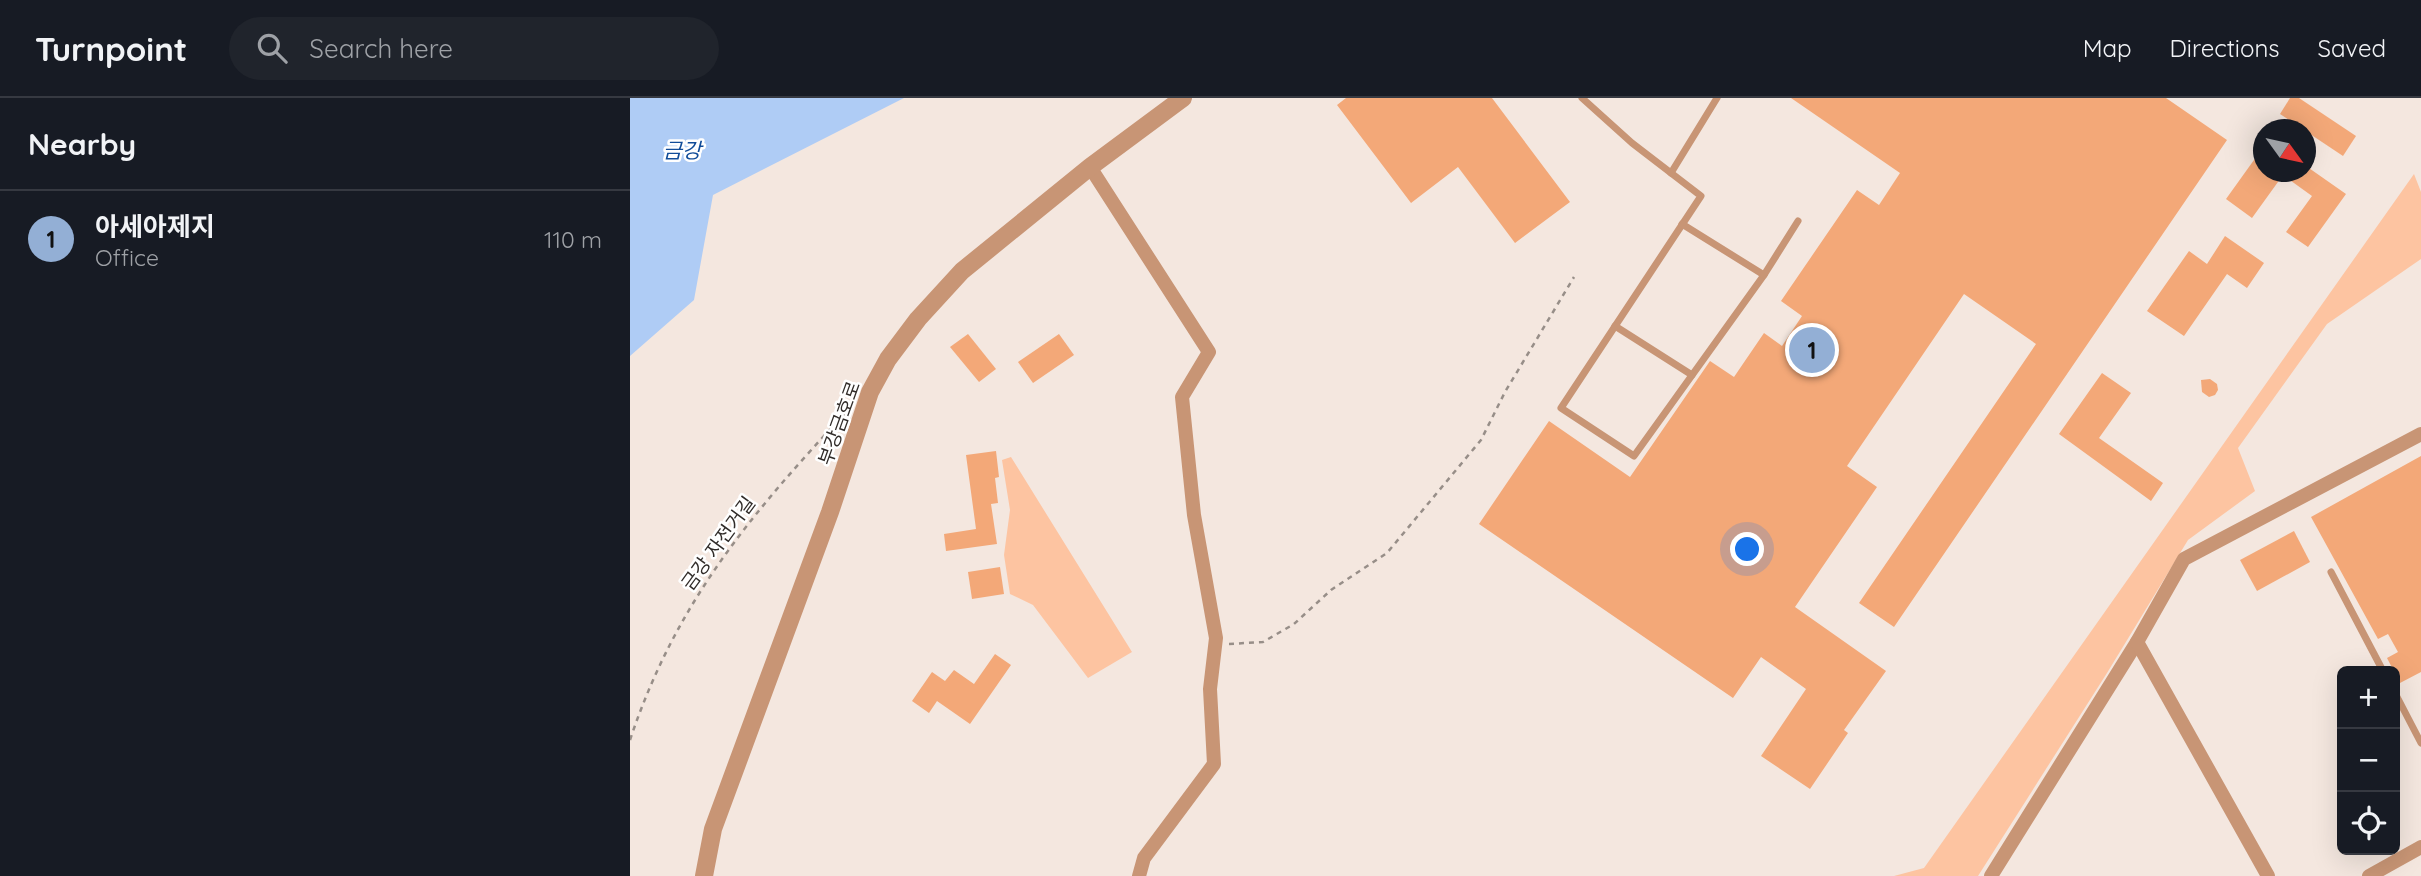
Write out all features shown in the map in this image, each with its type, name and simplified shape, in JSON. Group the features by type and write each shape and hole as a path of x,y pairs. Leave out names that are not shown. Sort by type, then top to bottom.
{"street":[{"name":"부강금호로","path":"704,876 713,829 830,512 870,392 888,359 918,319 962,271 1090,167 1183,98"},
{"path":"1090,167 1209,352 1182,397 1194,515 1216,638 1210,689 1214,764 1144,858 1139,876"},
{"path":"1991,876 2137,642 2184,559 2421,434"},
{"path":"2137,642 2268,876"},
{"path":"2369,876 2421,847"}],"lane":[{"path":"1582,98 1632,143 1701,196 1561,408 1634,456 1764,275 1798,221"},
{"path":"1671,173 1717,98"},
{"path":"1682,224 1764,275"},
{"path":"1615,326 1692,376"},
{"path":"2331,572 2381,666"},
{"path":"2400,703 2421,743"}],"path":[{"path":"1215,645 1263,642 1294,624 1331,590 1387,553 1481,440 1505,392 1574,277"},
{"name":"금강 자전거길","path":"630,740 673,635 701,588 755,514 848,410"}],"shaded area":[{"path":"2414,174 2421,192 2421,259 2327,324 2238,448 2255,491 2188,540 1978,876 1894,876 1924,868"},
{"path":"1011,457 1132,652 1088,678 1033,605 1010,594 1004,555 1010,510 1002,460"}],"water":[{"name":"금강","path":"630,98 904,98 713,195 694,300 630,356"}],"building":[{"path":"1346,98 1492,98 1570,202 1515,243 1458,167 1411,203 1337,105"},
{"path":"1791,98 2166,98 2227,140 1894,627 1859,603 2036,344 1964,294 1847,466 1877,487 1795,607 1886,671 1844,730 1848,733 1810,789 1761,756 1806,689 1761,657 1733,698 1479,524 1549,421 1630,477 1710,361 1734,377 1764,333 1782,346 1802,316 1781,301 1857,190 1879,205 1900,173"},
{"path":"2290,98 2299,98 2356,136 2343,156 2316,138 2316,119 2288,119 2280,114"},
{"path":"2253,161 2253,182 2278,182 2252,218 2226,199"},
{"path":"2316,173 2346,194 2308,247 2286,232 2312,196 2293,182 2316,182"},
{"path":"2225,236 2264,263 2247,288 2227,274 2184,336 2147,311 2189,251 2207,264"},
{"path":"968,334 996,369 979,382 950,347"},
{"path":"1059,334 1074,355 1033,383 1018,362"},
{"path":"2102,373 2131,393 2099,438 2163,483 2151,501 2059,434"},
{"path":"2210,379 2217,384 2218,390 2215,395 2209,397 2202,392 2201,380"},
{"path":"996,451 998,503 991,504 997,544 946,551 944,534 976,529 966,455"},
{"path":"2421,456 2421,672 2400,683 2400,666 2391,666 2387,658 2398,652 2388,634 2378,639 2311,517"},
{"path":"2294,531 2310,562 2257,591 2240,560"},
{"path":"1000,567 1004,594 972,599 968,572"},
{"path":"995,654 1011,665 970,724 937,701 929,713 912,701 932,672 945,681 954,670 974,684"}],"place":[{"name":"아세아제지","path":"1812,350"}]}
